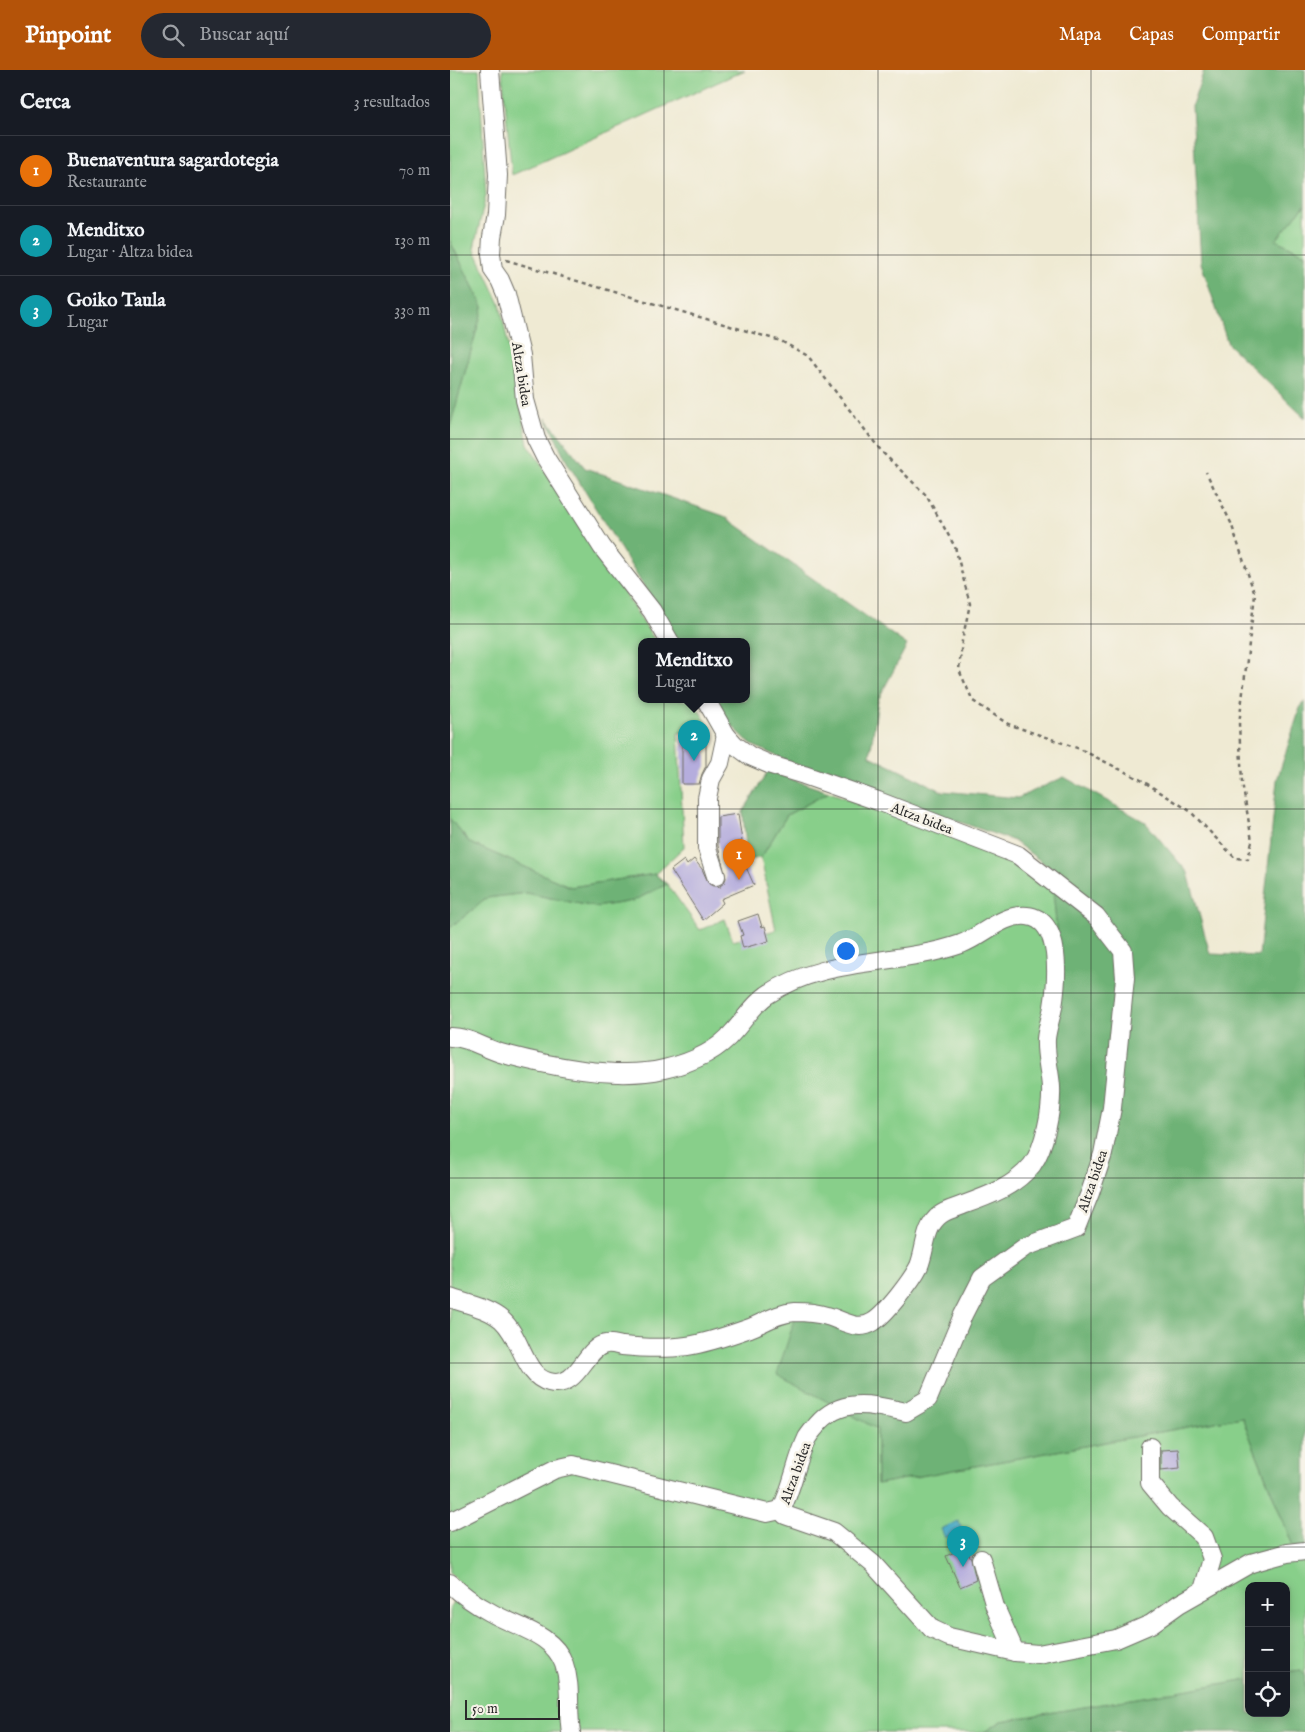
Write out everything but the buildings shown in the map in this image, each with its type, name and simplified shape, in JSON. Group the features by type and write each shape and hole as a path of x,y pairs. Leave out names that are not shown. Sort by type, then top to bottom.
{"street":[{"name":"Altza bidea","path":"490,70 498,175 496,214 490,254 493,270 506,294 521,355 525,400 536,439 602,547 652,611 668,638"},
{"name":"Altza bidea","path":"450,1522 555,1469 572,1465 767,1513 781,1510 789,1496 808,1436 825,1415 848,1405 873,1405 906,1412 928,1399 963,1316 982,1278 1025,1247 1076,1228 1103,1154 1112,1108 1125,978 1123,951 1096,916 1018,855 878,801 804,774 771,765 750,756 726,735 708,703"},
{"path":"716,876 707,848 707,798 711,779 720,763 726,735"},
{"path":"450,1037 457,1037 500,1053 588,1071 629,1073 659,1071 687,1063 709,1052 731,1035 764,997 806,976 850,964 885,961 959,945 981,936 999,922 1012,917 1026,915 1037,918 1046,924 1052,934 1055,984 1053,1007 1046,1038 1051,1098 1047,1126 1039,1152 1031,1166 1010,1185 998,1192 940,1214 927,1233 920,1263 913,1278 880,1316 869,1325 859,1327 828,1316 792,1312 774,1316 751,1327 689,1346 663,1348 605,1344 596,1349 569,1379 558,1384 546,1382 535,1376 516,1336 504,1322 492,1313 450,1298"},
{"path":"1150,1448 1150,1483 1170,1507 1204,1537 1212,1559 1203,1590"},
{"path":"781,1510 785,1515 834,1532 873,1564 932,1629 949,1637 1015,1652 1038,1654 1116,1639 1151,1624 1203,1590 1251,1563 1287,1553 1305,1551"},
{"path":"982,1559 995,1607 1015,1652"},
{"path":"451,1586 490,1612 552,1645 564,1663 569,1687 568,1716 571,1732"}],"path":[{"path":"490,254 530,268 781,341 808,356 882,452 926,495 956,547 970,604 962,641 959,670 973,701 1008,724 1080,749 1141,780 1190,811 1235,858 1248,859 1252,842 1242,782 1239,724 1255,595 1231,523 1206,472"}],"green space":[{"path":"450,70 479,70 486,195 474,248 500,304 528,444 653,638 638,638 638,703 694,703 711,729 678,733 684,847 655,874 571,887 470,843 450,819 450,427 483,307 450,241"},
{"path":"502,70 745,70 512,175"},
{"path":"1204,70 1305,70 1305,205 1276,240 1305,254 1305,418 1228,344 1201,263 1192,106"},
{"path":"1305,205 1305,254 1276,240"},
{"path":"450,241 483,307 450,427"},
{"path":"546,418 585,468 724,516 907,645 878,700 870,756 942,791 1018,798 1064,777 1145,822 1188,873 1210,954 1259,956 1277,780 1300,708 1305,701 1305,1548 1293,1546 1242,1417 877,1484 877,1429 777,1374 796,1316 868,1331 938,1222 1042,1158 1052,1043 1061,977 1051,869 1014,841 790,762 752,745 727,721 716,703 750,703 750,638 676,638 567,462"},
{"path":"768,771 829,792 787,815 761,858 747,860 743,812"},
{"path":"829,792 1014,860 1053,888 1061,977 1042,1158 868,1332 777,1373 877,1429 877,1484 1242,1417 1293,1546 1305,1548 1305,1674 1301,1670 1290,1671 1290,1582 1245,1582 1245,1680 1002,1721 984,1732 450,1732 450,1609 460,1584 450,1572 450,928 487,898 526,893 595,907 633,901 667,884 700,930 725,919 733,941 776,930 761,858 787,815"},
{"path":"450,819 470,843 571,887 655,874 667,884 633,901 595,907 526,893 487,898 450,928"},
{"path":"1301,1670 1305,1674 1305,1732 984,1732 1002,1721 1245,1680 1245,1717 1290,1717 1290,1671"}],"water":[{"path":"958,1521 963,1530 945,1538 941,1529"}],"place":[{"name":"Menditxo","path":"694,761"},
{"name":"Buenaventura sagardotegia","path":"739,880"},
{"name":"Goiko Taula","path":"963,1567"}]}
